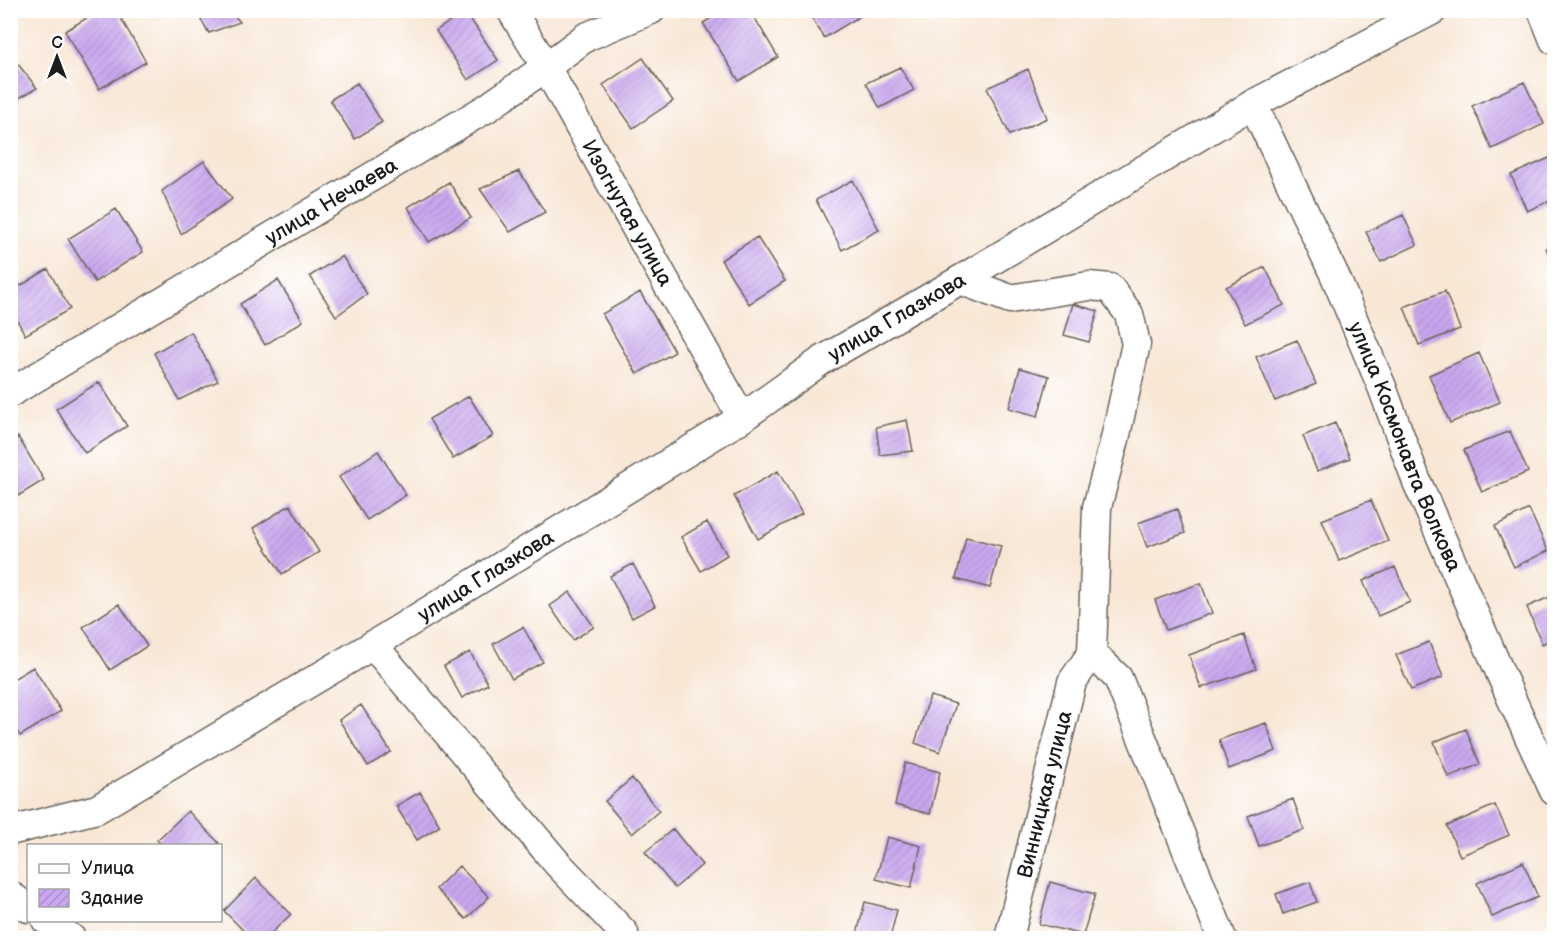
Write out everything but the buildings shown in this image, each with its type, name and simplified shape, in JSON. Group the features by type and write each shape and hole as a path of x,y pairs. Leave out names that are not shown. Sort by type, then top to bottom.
{"street":[{"name":"Изогнутая улица","path":"512,10 742,418"},
{"name":"улица Нечаева","path":"10,393 487,108 546,68 586,37 651,10"},
{"name":"улица Глазкова","path":"10,831 97,809 374,645 742,418 821,361 1253,104 1433,10"},
{"path":"1542,10 1554,40"},
{"name":"улица Космонавта Волкова","path":"1253,104 1335,276 1382,387 1422,492 1554,791"},
{"path":"960,280 1010,299 1089,286 1110,288 1129,314 1136,344 1097,507 1092,653 1118,678 1222,939"},
{"path":"374,645 557,863 624,933"},
{"name":"Винницкая улица","path":"1009,939 1072,682 1092,653"},
{"path":"10,895 27,907"},
{"path":"46,922 70,939"}]}
